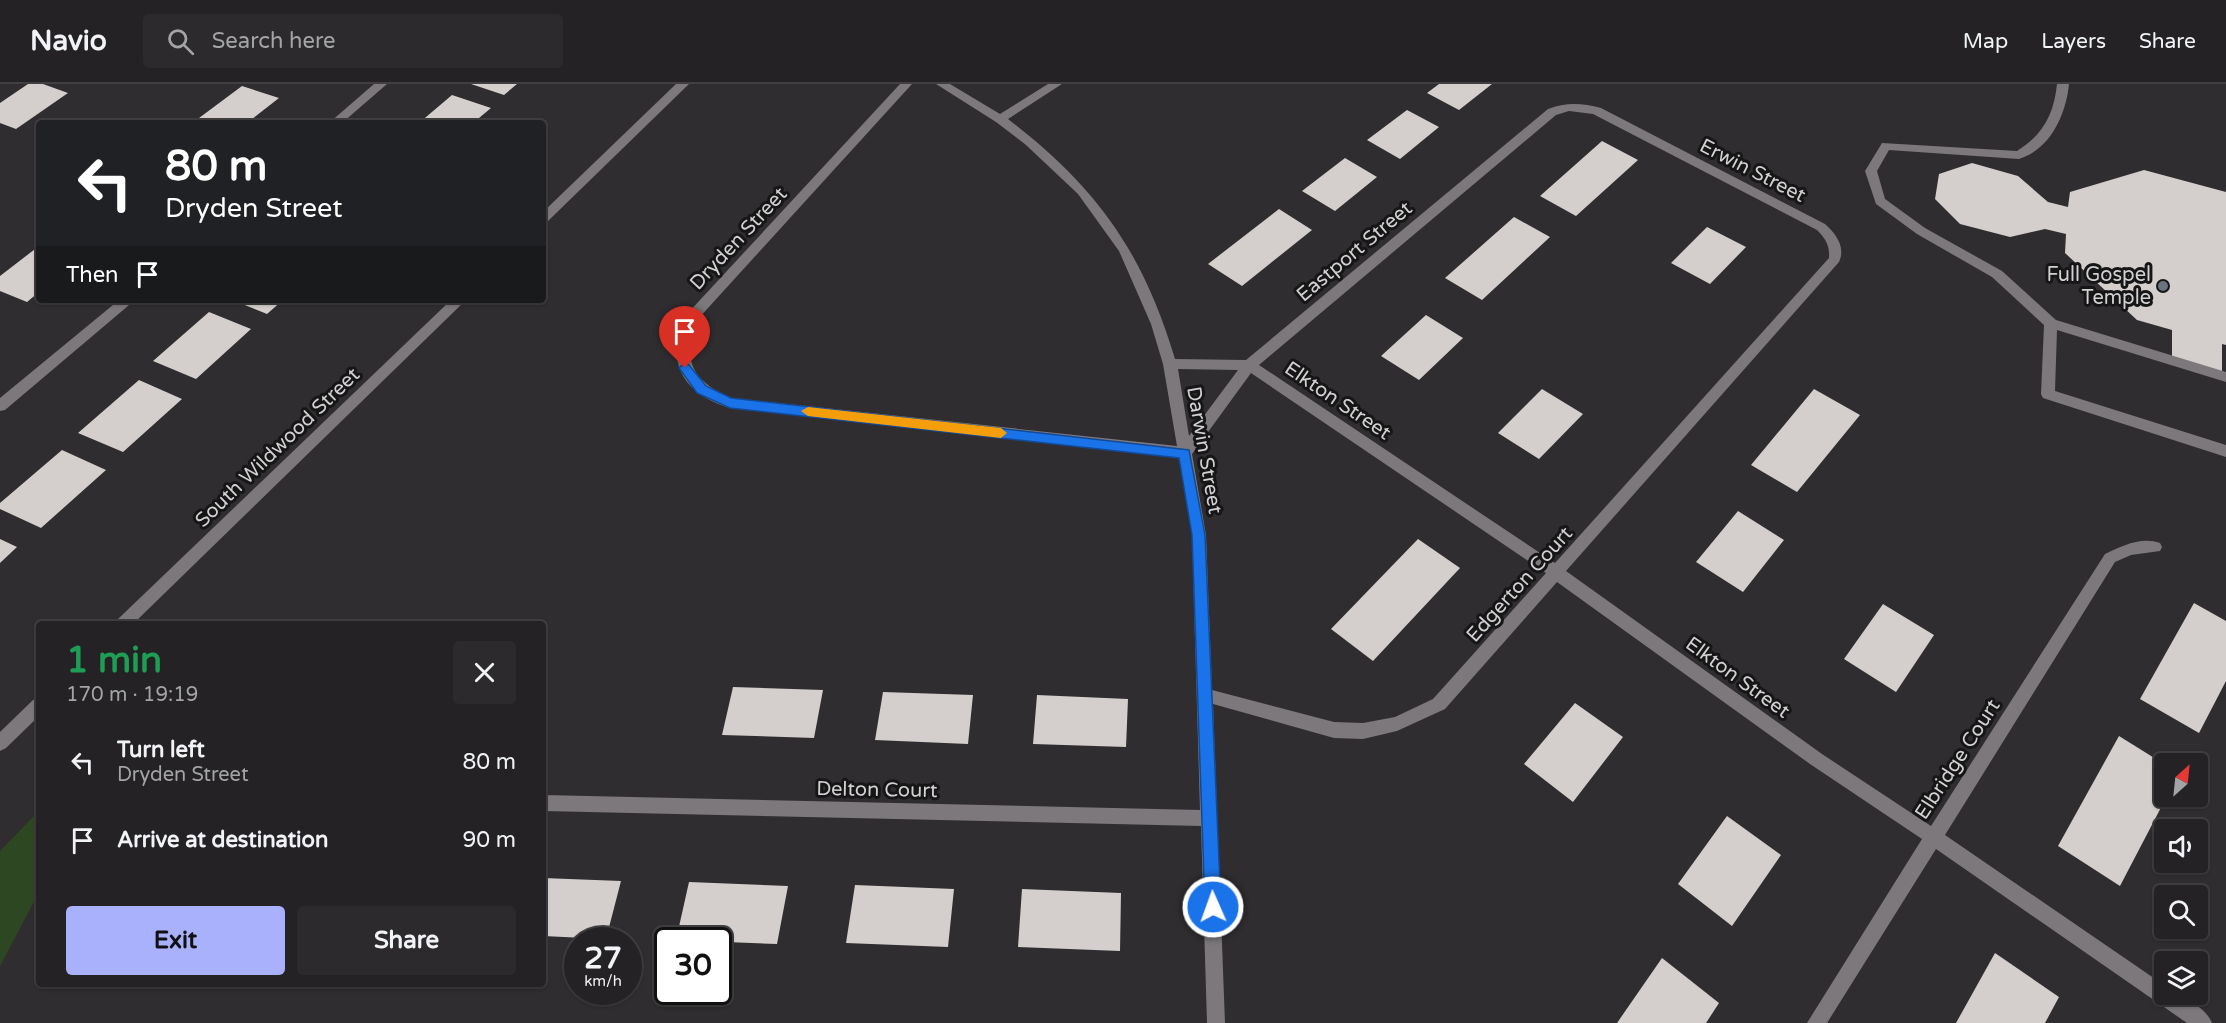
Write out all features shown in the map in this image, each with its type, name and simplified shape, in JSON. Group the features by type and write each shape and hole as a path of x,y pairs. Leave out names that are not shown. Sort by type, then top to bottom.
{"street":[{"path":"339,120 381,84"},
{"path":"546,216 683,84"},
{"name":"Dryden Street","path":"906,84 693,316 685,332 682,358 693,381 701,389 730,403 1185,453"},
{"name":"Darwin Street","path":"942,84 1000,120 1057,165 1104,219 1124,249 1143,287 1158,324 1170,364 1199,535 1216,1023"},
{"path":"1000,120 1056,84"},
{"path":"2063,84 2056,121 2035,146 2019,155 1886,146 1870,171 1880,201 1921,231 1997,274 2051,323 2226,377"},
{"name":"Eastport Street","path":"1185,453 1249,365 1552,112 1563,107 1573,107"},
{"name":"Erwin Street","path":"1573,107 1597,111 1821,227 1833,239 1837,252 1835,259 1791,308"},
{"path":"0,406 124,303"},
{"name":"South Wildwood Street","path":"126,621 456,303"},
{"name":"Edgerton Court","path":"1204,694 1334,730 1363,731 1397,724 1439,704 1791,308"},
{"path":"2051,323 2048,394 2226,451"},
{"path":"1170,364 1249,365"},
{"name":"Elkton Street","path":"1249,365 1557,573 1816,759 2203,1023"},
{"name":"Elbridge Court","path":"1816,1023 1932,836 2110,558 2129,549 2155,547"},
{"path":"0,743 36,708"},
{"name":"Delton Court","path":"546,803 1210,818"}],"green space":[{"path":"36,814 36,898 0,966 0,851"}],"building":[{"path":"28,84 43,84 68,93 16,129 0,123 0,103"},
{"path":"471,84 517,84 504,95"},
{"path":"1439,84 1492,84 1459,110 1427,93"},
{"path":"242,86 279,98 251,120 196,120"},
{"path":"452,95 491,108 477,120 423,120"},
{"path":"1407,110 1439,127 1400,159 1367,140"},
{"path":"1602,141 1638,160 1576,216 1540,196"},
{"path":"1345,158 1377,177 1335,211 1302,191"},
{"name":"Full Gospel Temple","path":"1972,163 2018,176 2048,202 2068,207 2070,192 2144,170 2226,192 2226,345 2222,344 2222,375 2172,360 2172,330 2137,320 2065,253 2066,234 2045,229 2010,237 1960,224 1935,199 1939,174"},
{"path":"1279,209 1312,230 1242,286 1208,264"},
{"path":"1514,217 1550,237 1482,300 1445,278"},
{"path":"1707,227 1746,247 1710,284 1671,263"},
{"path":"36,248 36,294 27,302 0,291 0,276"},
{"path":"240,303 280,303 267,314"},
{"path":"209,312 251,329 196,379 153,361"},
{"path":"1426,315 1463,338 1419,380 1381,356"},
{"path":"139,380 182,399 123,452 78,433"},
{"path":"1542,389 1583,414 1539,459 1498,433"},
{"path":"1814,389 1860,415 1797,492 1751,465"},
{"path":"62,450 106,470 41,528 0,509 0,503"},
{"path":"1738,511 1784,540 1743,592 1696,562"},
{"path":"0,539 17,547 0,563"},
{"path":"1418,539 1460,568 1373,661 1331,629"},
{"path":"2194,603 2226,621 2226,681 2199,733 2140,699"},
{"path":"1883,604 1934,635 1896,692 1844,659"},
{"path":"733,687 823,690 814,738 722,735"},
{"path":"883,692 973,695 968,744 875,740"},
{"path":"1037,695 1128,699 1126,747 1033,744"},
{"path":"1575,703 1623,737 1573,802 1524,764"},
{"path":"2119,736 2154,758 2154,807 2161,807 2120,886 2058,846"},
{"path":"1727,816 1781,855 1732,926 1678,884"},
{"path":"546,878 621,881 609,927 564,927 564,937 546,936"},
{"path":"689,882 788,886 777,944 732,942 732,927 679,927"},
{"path":"855,885 954,889 948,947 846,943"},
{"path":"1022,889 1121,893 1120,951 1018,947"},
{"path":"1995,953 2059,997 2045,1023 1956,1023"},
{"path":"1662,958 1719,1003 1706,1023 1617,1023"}],"slow traffic":[{"path":"808,411 1001,433"}],"place":[{"name":"Full Gospel Temple","path":"2163,286"}],"route":[{"path":"685,368 701,389 717,399 730,403 1185,453 1199,535 1213,907"}]}
